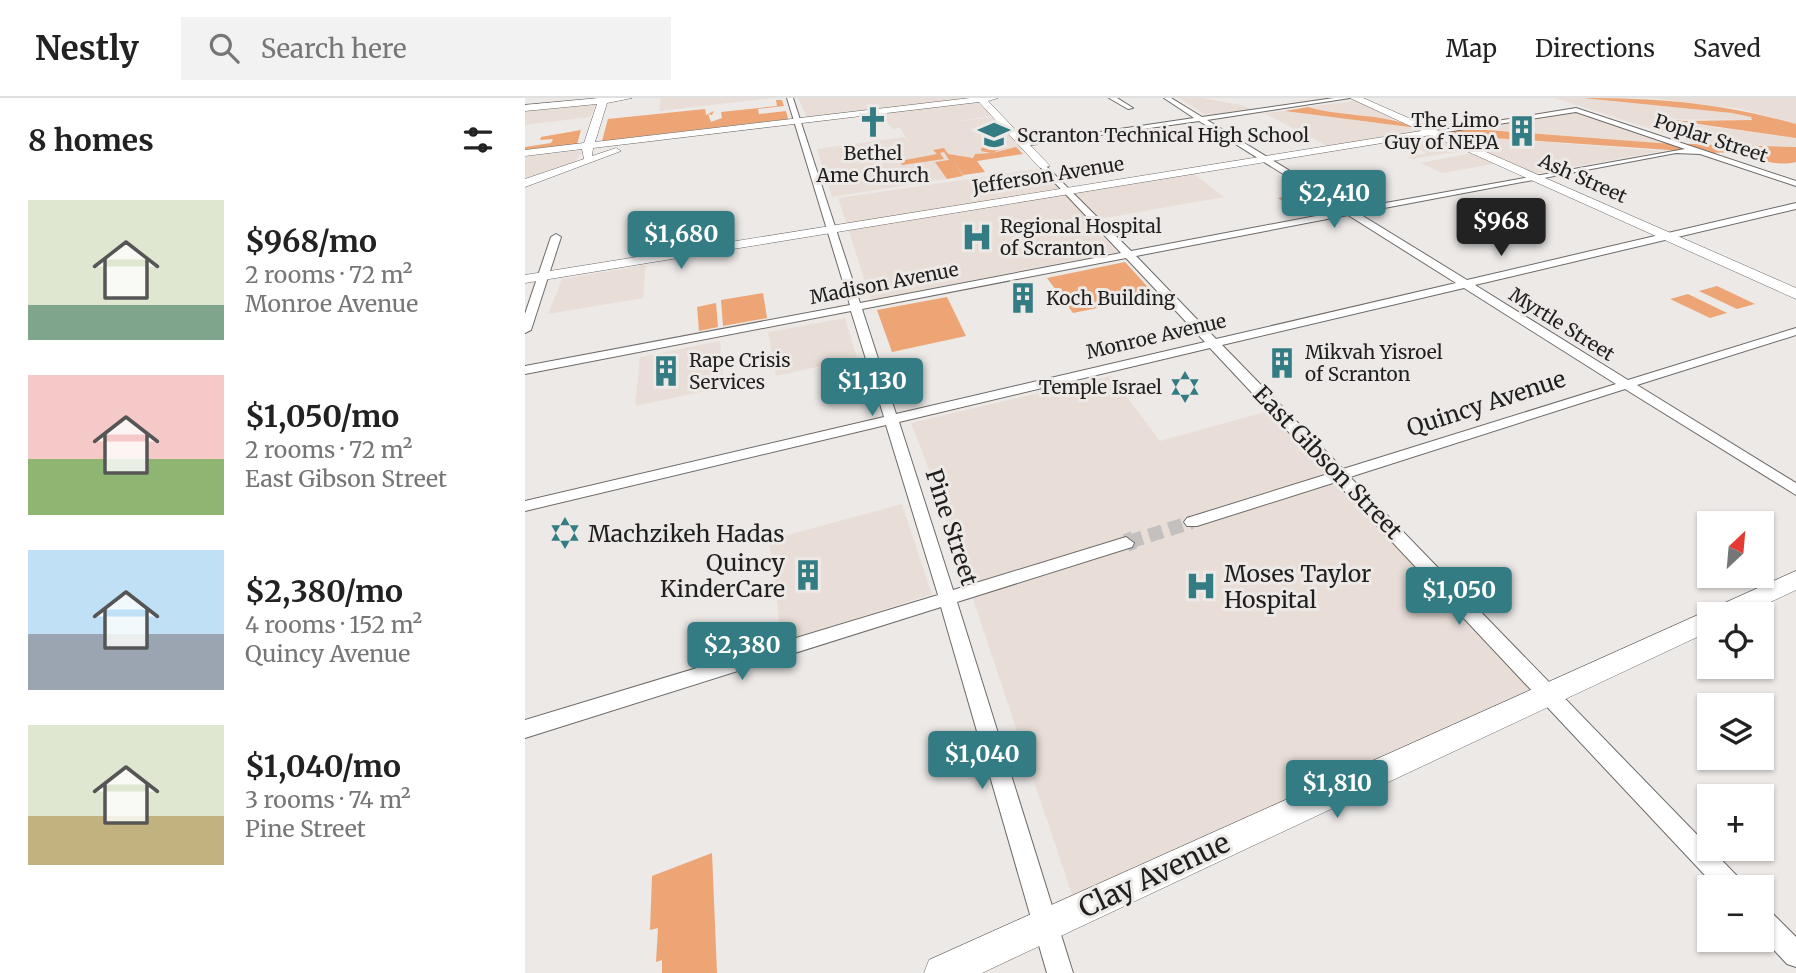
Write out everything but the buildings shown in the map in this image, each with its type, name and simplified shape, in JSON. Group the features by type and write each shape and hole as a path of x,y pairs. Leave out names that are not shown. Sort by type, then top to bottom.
{"main road":[{"name":"Clay Avenue","path":"942,973 1697,626"}],"street":[{"path":"525,108 627,98"},
{"name":"Pine Street","path":"790,98 947,597 1060,973"},
{"path":"525,153 989,98"},
{"name":"East Gibson Street","path":"989,98 1023,144 1067,191 1721,875"},
{"path":"1112,98 1130,108"},
{"name":"Myrtle Street","path":"1167,98 1796,490"},
{"path":"1023,144 1347,98"},
{"name":"Ash Street","path":"1355,98 1796,294"},
{"path":"577,165 587,156 604,99"},
{"name":"Jefferson Avenue","path":"525,279 1576,110"},
{"name":"Poplar Street","path":"1576,110 1796,184"},
{"path":"525,183 655,138"},
{"name":"Madison Avenue","path":"525,370 1533,177 1676,151 1704,152"},
{"name":"Monroe Avenue","path":"525,506 1796,206"},
{"path":"525,330 556,237"},
{"name":"Quincy Avenue","path":"1192,522 1796,331"},
{"path":"525,729 1126,542"},
{"path":"1748,602 1796,580"},
{"path":"1774,932 1796,955"}],"shaded area":[{"path":"661,98 773,98 659,111"},
{"path":"798,98 980,98 807,118"},
{"path":"1179,98 1202,98 1242,105 1252,110 1206,115"},
{"path":"1555,98 1583,98 1752,117 1752,120 1650,119 1796,138 1796,147 1695,143"},
{"path":"1583,98 1665,101 1742,111 1796,124 1796,138 1649,117 1684,121 1752,120 1751,117 1732,113"},
{"path":"1652,98 1796,98 1796,124 1741,109"},
{"path":"776,100 782,100 784,106 758,109 759,114 786,111 788,119 602,141 608,119 705,109 706,115 708,114 711,122 722,118 721,112 777,106"},
{"path":"1353,101 1404,121 1345,115 1308,107"},
{"path":"978,102 992,116 953,122 994,117 1024,150 953,160 964,176 832,197 817,149 904,137 908,141 900,128 892,129 881,114"},
{"path":"597,103 590,117 525,125 525,111"},
{"path":"1308,107 1393,120 1417,128 1285,111"},
{"path":"1285,111 1417,128 1425,132 1329,147 1264,113"},
{"path":"1577,112 1672,144 1473,129 1475,128"},
{"path":"1473,129 1659,143 1796,147 1796,162 1775,163 1725,153 1449,135 1449,132"},
{"path":"581,130 577,144 525,150 525,147 551,143 553,139 540,140 541,137"},
{"path":"1449,135 1663,151 1532,174 1505,162 1442,173 1420,163 1472,153 1462,151 1412,159 1407,157 1427,153 1404,141"},
{"path":"1001,145 1006,147 992,153 1016,147 1023,154 977,161 985,172 963,175 954,162 963,176 947,179 935,162 949,160 944,152 940,153 944,159 902,165 900,161 937,154 933,150 944,148 948,154 973,158 975,154 991,153 981,151 982,147 994,149 1002,146 995,146"},
{"path":"583,150 575,161 525,179 525,157"},
{"name":"Regional Hospital of Scranton","path":"1043,168 1067,195 1194,174 1224,197 1088,221 1117,252 871,300 838,198"},
{"path":"1309,193 1336,211 1305,216 1278,198"},
{"path":"1125,262 1156,296 1073,313 1047,278"},
{"path":"646,265 643,298 548,314 562,279"},
{"path":"1717,286 1755,304 1737,309 1699,291"},
{"path":"763,293 767,318 723,326 721,300"},
{"path":"1688,294 1727,313 1710,318 1670,299"},
{"path":"947,297 966,336 892,352 877,310"},
{"path":"716,303 718,327 699,331 697,307"},
{"path":"845,318 857,358 776,376 768,332"},
{"path":"720,341 724,387 635,406 640,357"},
{"name":"Moses Taylor Hospital","path":"1111,376 1160,441 1268,411 1530,689 1072,895 934,483 911,423"},
{"path":"902,504 932,594 782,642 769,540"},
{"path":"712,853 717,973 662,973 662,960 656,962 658,928 650,930 652,876"}],"tunnel":[{"path":"1129,542 1192,522"},
{"path":"1126,543 1134,540"}],"place":[{"name":"Bethel Ame Church","path":"873,122"},
{"name":"The Limo Guy of NEPA","path":"1522,131"},
{"name":"Scranton Technical High School","path":"994,135"},
{"name":"Regional Hospital of Scranton","path":"977,237"},
{"name":"Koch Building","path":"1023,298"},
{"name":"Mikvah Yisroel of Scranton","path":"1282,363"},
{"name":"Rape Crisis Services","path":"666,371"},
{"name":"Temple Israel","path":"1185,387"},
{"name":"Machzikeh Hadas","path":"565,533"},
{"name":"Quincy KinderCare","path":"808,575"},
{"name":"Moses Taylor Hospital","path":"1201,586"}]}
